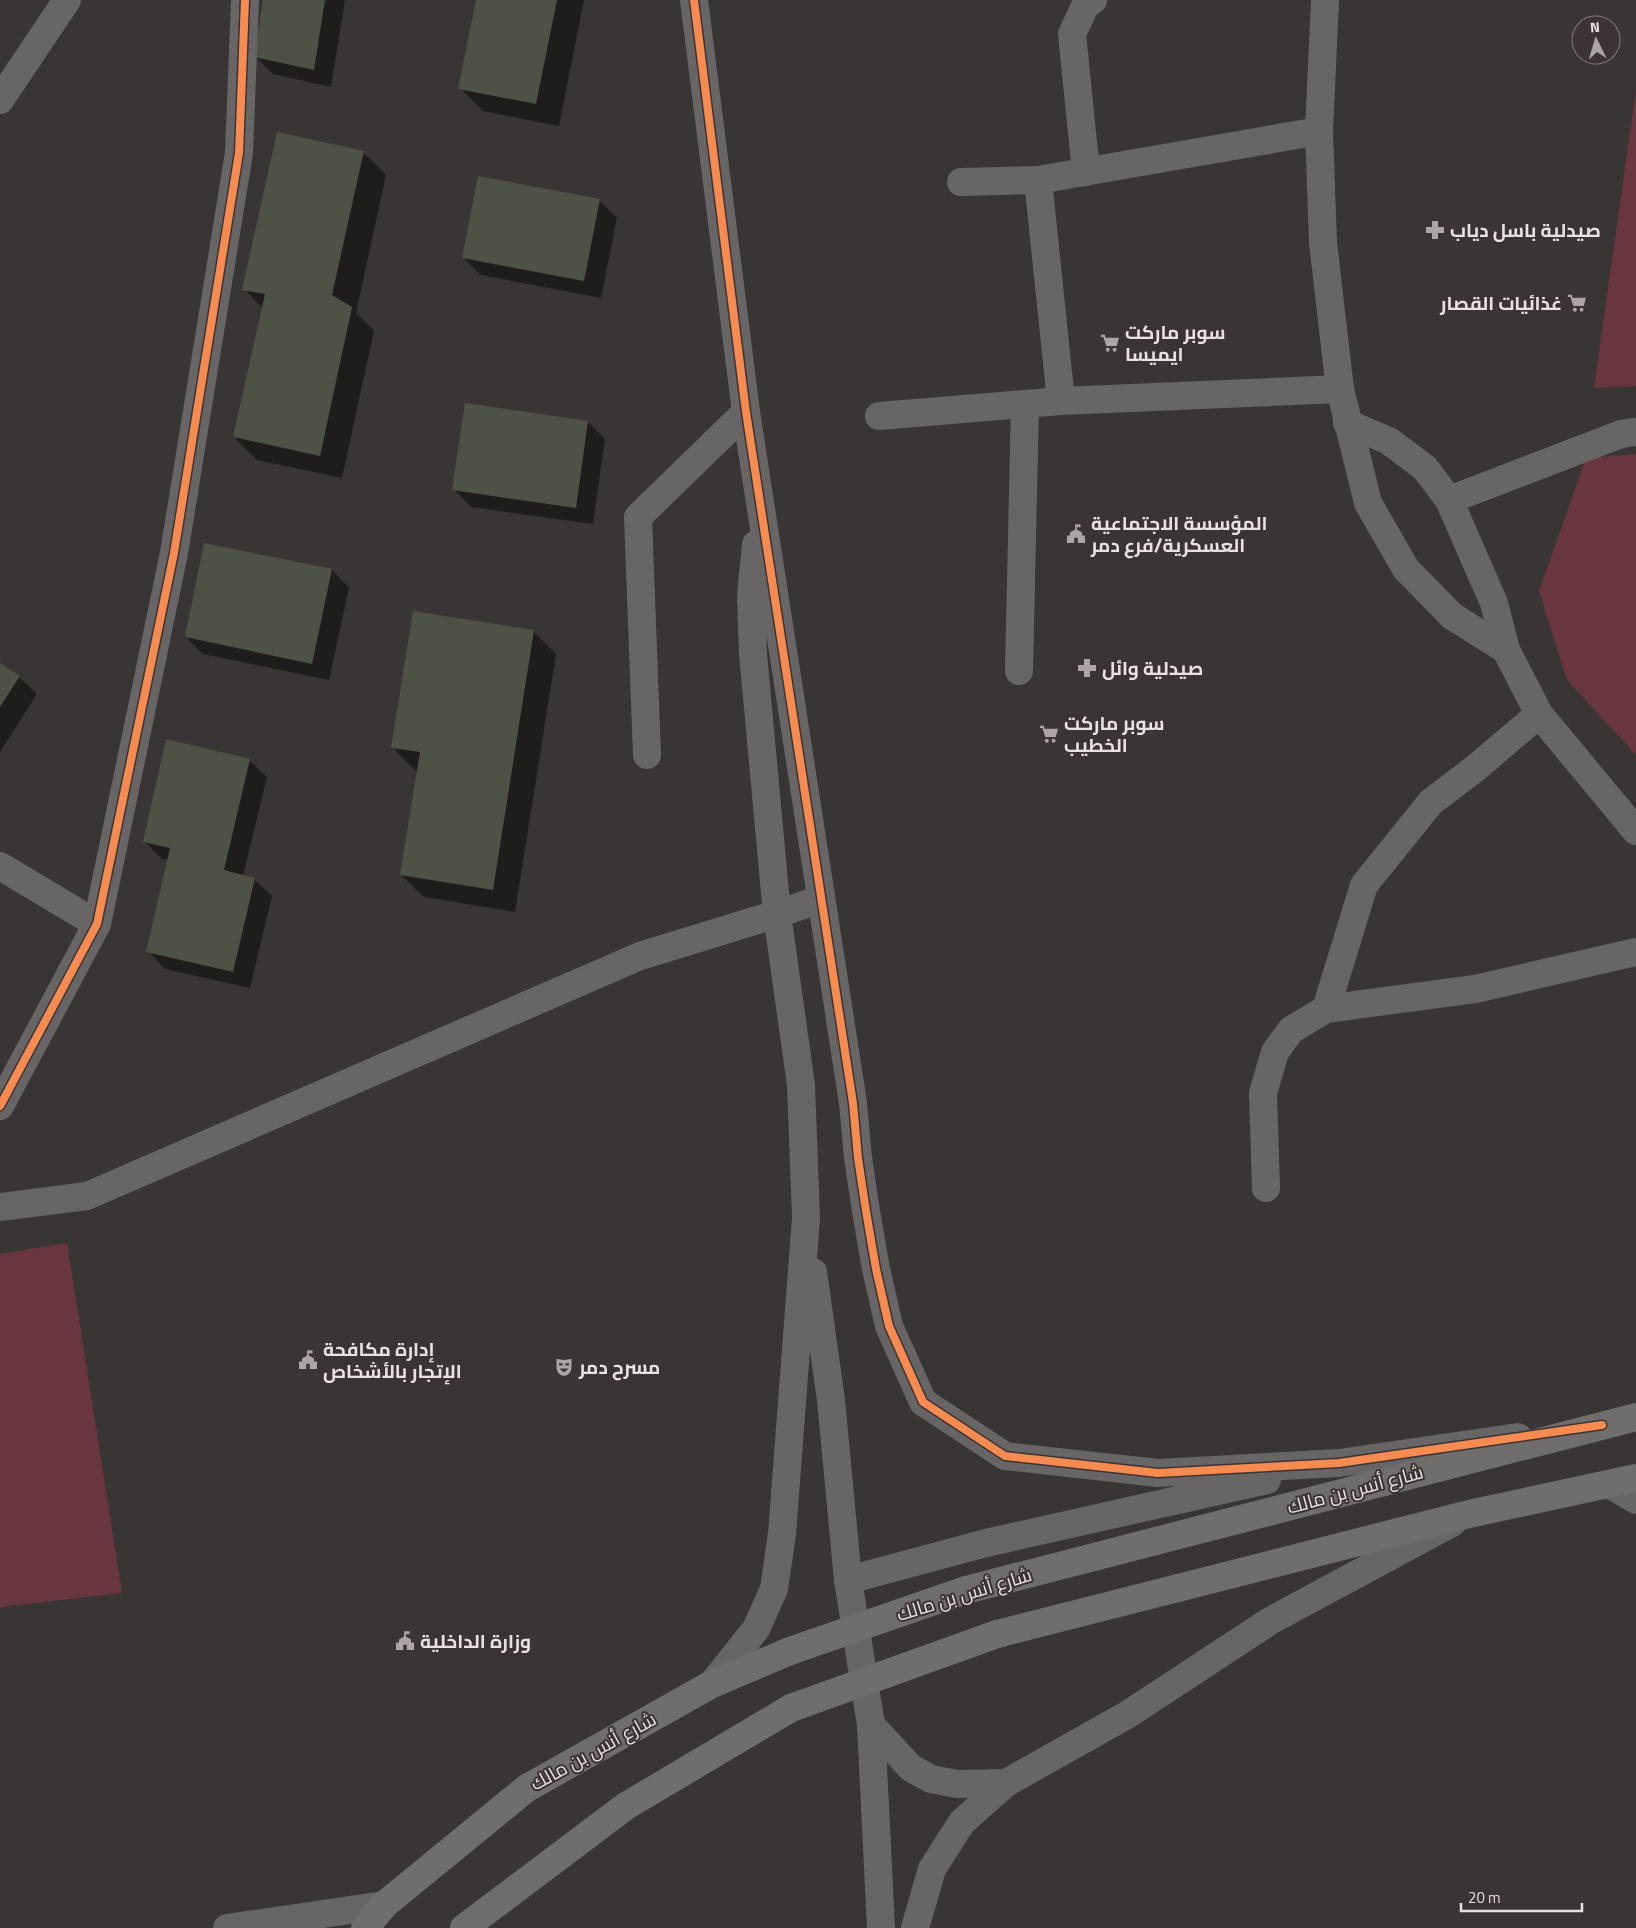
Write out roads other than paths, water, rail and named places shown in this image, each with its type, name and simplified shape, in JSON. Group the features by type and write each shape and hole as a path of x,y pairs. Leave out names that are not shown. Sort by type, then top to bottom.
{"main road":[{"name":"شارع أنس بن مالك","path":"365,1928 384,1905 527,1788 712,1684 790,1650 966,1590 1636,1417"},
{"path":"464,1928 626,1806 791,1708 997,1634 1469,1514 1636,1478"}],"street":[{"path":"0,100 67,0"},
{"path":"0,1106 97,924 174,554 239,153 245,0"},
{"path":"694,0 746,412 853,1104 858,1158 876,1269 888,1326 923,1402 1004,1456 1158,1473 1339,1464"},
{"path":"1086,172 1072,34 1085,6 1093,0"},
{"path":"1325,0 1319,132 1323,243 1340,389 1368,504 1406,569 1452,616 1506,650"},
{"path":"961,182 1038,180 1319,132"},
{"path":"1038,180 1061,401"},
{"path":"879,416 1061,401 1340,389"},
{"path":"1019,671 1024,404"},
{"path":"647,755 638,517 746,412"},
{"path":"1347,423 1389,441 1425,468 1449,500 1494,603 1506,650 1539,714 1636,831"},
{"path":"1449,500 1621,434 1636,432"},
{"path":"762,521 754,551 752,595 753,644 777,914 800,1085 806,1218 831,1400 848,1580 870,1725 881,1928"},
{"path":"1326,1009 1364,885 1431,802 1477,767 1539,714"},
{"path":"0,866 97,924"},
{"path":"0,1207 87,1196 640,956 821,899"},
{"path":"1266,1188 1263,1093 1275,1052 1291,1030 1326,1009 1475,989 1636,952"},
{"path":"712,1684 756,1629 774,1590 782,1534 806,1218"},
{"path":"848,1580 986,1543 1339,1464 1602,1425"},
{"path":"1609,1484 1636,1500"},
{"path":"915,1928 932,1869 962,1822 1006,1783 1127,1714 1270,1621 1469,1514"},
{"path":"870,1725 911,1768 931,1779 957,1784 1006,1783"},
{"path":"227,1928 384,1905"}],"place":[{"name":"صيدلية باسل دياب","path":"1435,230"},
{"name":"غذائيات القصار","path":"1577,303"},
{"name":"سوبر ماركت ايميسا","path":"1110,343"},
{"name":"المؤسسة الاجتماعية العسكرية/فرع دمر","path":"1076,534"},
{"name":"صيدلية وائل","path":"1087,668"},
{"name":"سوبر ماركت الخطيب","path":"1049,734"},
{"name":"إدارة مكافحة الإتجار بالأشخاص","path":"308,1360"},
{"name":"مسرح دمر","path":"564,1367"},
{"name":"وزارة الداخلية","path":"405,1641"}]}
